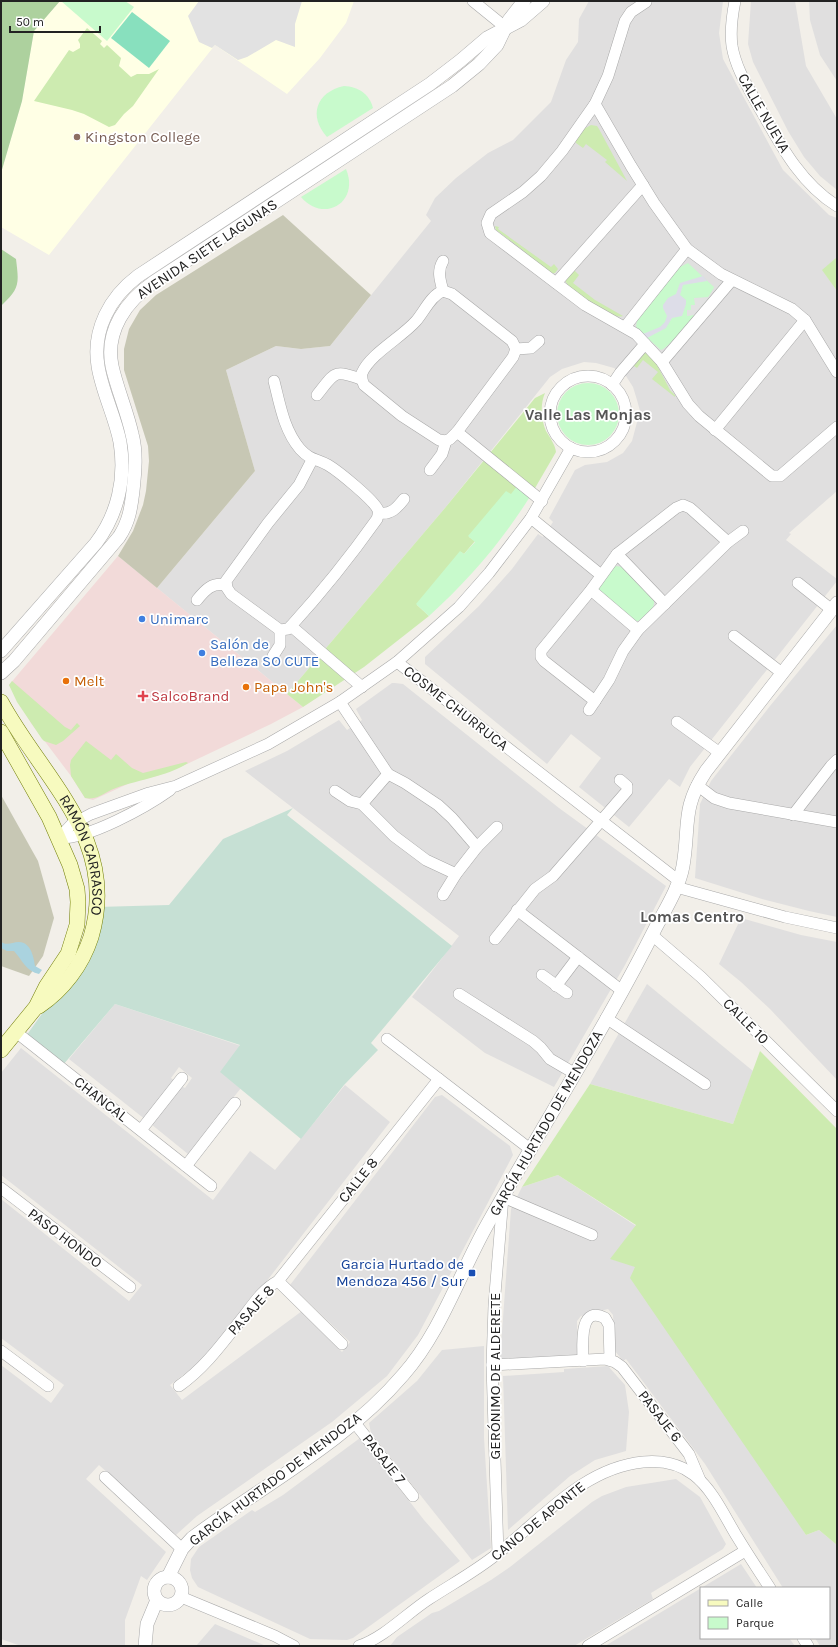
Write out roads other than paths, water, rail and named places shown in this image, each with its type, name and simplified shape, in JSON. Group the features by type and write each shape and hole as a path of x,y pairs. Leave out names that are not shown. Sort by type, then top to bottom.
{"main road":[{"name":"RAMÓN CARRASCO","path":"1,702 19,733 56,784 78,821 84,834 94,866 98,890 98,902 93,928 84,955 74,972 58,990 36,1007"},
{"name":"RAMÓN CARRASCO","path":"1,732 43,804 59,838 77,889 78,902 77,925 68,954 46,987 36,1007 1,1050"}],"street":[{"path":"473,1 505,27"},
{"name":"AVENIDA SIETE LAGUNAS","path":"1,673 14,661 124,530 130,515 134,482 135,456 133,439 114,375 111,355 112,339 117,323 129,302 154,282 452,86 490,53 502,38 505,27 515,10 524,1"},
{"name":"AVENIDA SIETE LAGUNAS","path":"1,651 96,543 106,529 114,513 118,498 122,468 120,442 98,367 97,356 101,326 109,307 118,294 138,276 430,84 487,38 505,27 521,20 543,1"},
{"name":"CALLE NUEVA","path":"735,1 731,32 732,45 739,70 778,140 796,167 812,187 837,206"},
{"path":"646,2 631,12 624,21 608,76 595,104 550,167 523,192 491,214 487,223 490,233 585,305 626,326 636,334 662,362 688,404 699,416 774,477 780,476 837,427"},
{"path":"595,104 643,185 687,249 709,267 732,280 792,309 805,320 837,372"},
{"path":"556,283 643,185"},
{"path":"626,326 687,249"},
{"path":"443,291 439,268 444,261"},
{"path":"662,362 732,280"},
{"path":"317,395 332,377 338,373 344,373 361,379 364,385 402,416 439,440 446,441 457,432 514,357 516,350 512,341 452,294 443,291 437,294 416,322 370,363 361,379"},
{"path":"716,430 805,320"},
{"path":"516,350 531,348 539,341"},
{"path":"612,385 620,373 645,344"},
{"path":"592,376 612,385 618,391 625,406 624,423 619,434 611,444 596,451 583,451 571,448 559,439 552,426 550,411 554,397 564,385 577,378 592,376"},
{"path":"273,656 280,645 286,628 338,573 377,519 379,513 376,507 366,496 335,470 323,462 312,460 300,449 287,429 274,381"},
{"path":"457,432 542,501"},
{"path":"430,470 442,454 446,441"},
{"path":"397,662 459,606 489,573 531,518 571,448"},
{"path":"312,460 299,485 268,522 228,576 226,585 232,594 286,628 362,688"},
{"path":"122,468 134,482"},
{"path":"379,513 387,514 392,512 404,499"},
{"path":"728,542 690,508 682,505 676,508 617,554 591,590 543,646 540,654 544,661 592,706 609,680 623,651 638,630 728,542 743,531"},
{"path":"531,518 601,575"},
{"path":"617,554 665,604"},
{"path":"798,583 835,606"},
{"path":"197,600 210,586 221,584 226,585"},
{"path":"591,590 638,630"},
{"name":"GARCÍA HURTADO DE MENDOZA","path":"168,1577 182,1549 192,1538 306,1460 354,1422 394,1385 420,1352 437,1325 485,1228 606,1018 652,935 678,884 683,866 687,814 696,786 835,606"},
{"path":"734,636 782,673"},
{"name":"COSME CHURRUCA","path":"59,838 71,838 84,834 142,808 176,786 268,744 340,702 397,662 602,821 678,884 785,917 837,928"},
{"path":"340,702 388,774 405,783 438,805 457,823 477,847"},
{"path":"677,722 720,754"},
{"path":"793,814 837,760"},
{"path":"362,804 388,774"},
{"path":"495,939 534,889 553,876 602,821 628,789 628,786 620,780"},
{"name":"COSME CHURRUCA","path":"59,838 67,828 78,821 149,793 176,786"},
{"path":"696,786 722,801 837,822"},
{"path":"335,791 350,801 362,804 394,836 426,860 456,874"},
{"path":"443,895 456,874 477,847 497,827"},
{"path":"517,910 621,990"},
{"name":"CALLE 10","path":"652,935 701,977 837,1111"},
{"path":"556,986 578,957"},
{"path":"542,975 567,993"},
{"path":"459,994 533,1041 550,1059 574,1073"},
{"path":"606,1018 705,1084"},
{"name":"CHANCAL","path":"16,1032 211,1186"},
{"path":"387,1039 530,1149"},
{"path":"141,1130 182,1078"},
{"name":"CALLE 8","path":"278,1281 439,1079"},
{"path":"186,1166 235,1103"},
{"name":"PASO HONDO","path":"1,1188 130,1287"},
{"path":"503,1197 592,1236"},
{"name":"GERÓNIMO DE ALDERETE","path":"498,1554 492,1365 494,1306 503,1197"},
{"name":"PASAJE 8","path":"179,1386 193,1376 206,1363 262,1293 278,1281 342,1344"},
{"path":"492,1365 610,1360 609,1325 605,1318 598,1316 588,1318 584,1324 583,1360"},
{"path":"1,1351 48,1386"},
{"name":"PASAJE 6","path":"610,1360 622,1367 684,1446 694,1462 700,1480"},
{"name":"PASAJE 7","path":"354,1422 413,1496"},
{"name":"CANO DE APONTE","path":"359,1646 382,1634 423,1603 498,1554 575,1490 595,1476 620,1466 648,1462 670,1463 687,1470 700,1480 712,1495 769,1587"},
{"path":"105,1477 182,1549"},
{"path":"588,1646 746,1551"},
{"path":"172,1577 179,1582 182,1589 181,1597 172,1605 164,1605 157,1600 154,1593 155,1585 160,1579 172,1577"},
{"path":"181,1597 275,1636 294,1646"},
{"path":"145,1646 147,1624 157,1600"},
{"name":"CANO DE APONTE","path":"376,1646 382,1634"}],"water":[{"path":"1,942 8,944 19,942 29,947 35,966 42,970 39,974 31,971 14,951 7,951 1,948"}],"place":[{"name":"Kingston College","path":"77,137"},
{"name":"Unimarc","path":"142,619"},
{"name":"Salón de Belleza SO CUTE","path":"202,653"},
{"name":"Melt","path":"66,681"},
{"name":"Papa John's","path":"246,687"},
{"name":"SalcoBrand","path":"143,696"},
{"name":"Garcia Hurtado de Mendoza 456 / Sur","path":"472,1273"}],"district":[{"name":"Valle Las Monjas","path":"588,414"},
{"name":"Lomas Centro","path":"692,916"}]}
